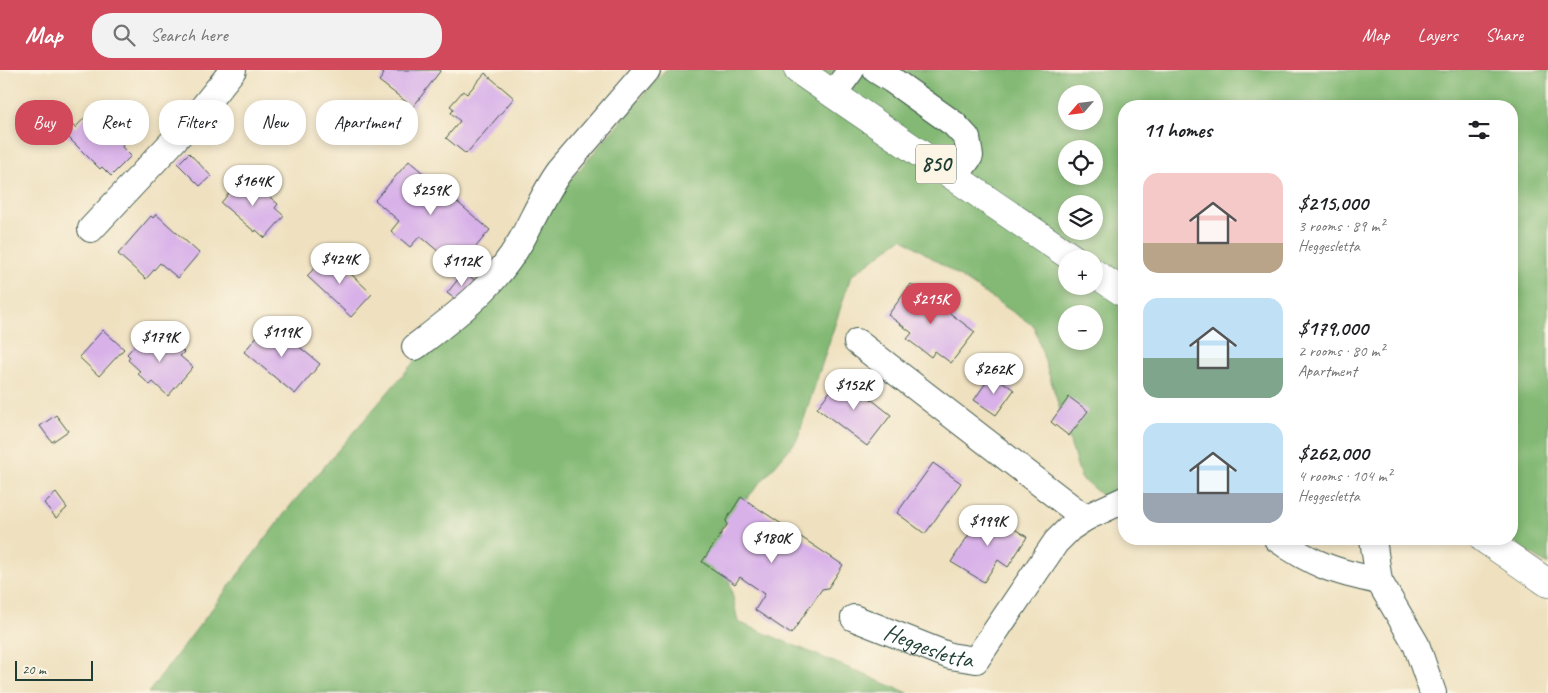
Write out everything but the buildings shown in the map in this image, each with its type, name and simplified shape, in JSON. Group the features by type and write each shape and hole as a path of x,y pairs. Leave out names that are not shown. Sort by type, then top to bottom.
{"main road":[{"name":"850","path":"798,70 1061,250"},
{"path":"1103,278 1118,289"},
{"path":"1493,545 1548,583"}],"street":[{"path":"91,229 192,121 233,70"},
{"path":"415,347 468,306 498,274 521,240 548,187 647,70"},
{"path":"833,94 851,70"},
{"path":"876,70 954,124 967,138 970,156 955,177"},
{"path":"857,342 1086,518"},
{"name":"Heggesletta","path":"854,618 950,656 976,660 1056,542 1070,528 1118,503"},
{"path":"1286,545 1316,564 1344,574 1379,581"},
{"path":"1374,545 1379,581 1416,644 1433,693"}],"green space":[{"path":"665,70 1548,70 1548,565 1518,545 1518,100 1118,100 1118,509 1081,478 1034,326 902,238 851,276 797,440 719,531 738,622 908,693 148,693 291,505"}]}
